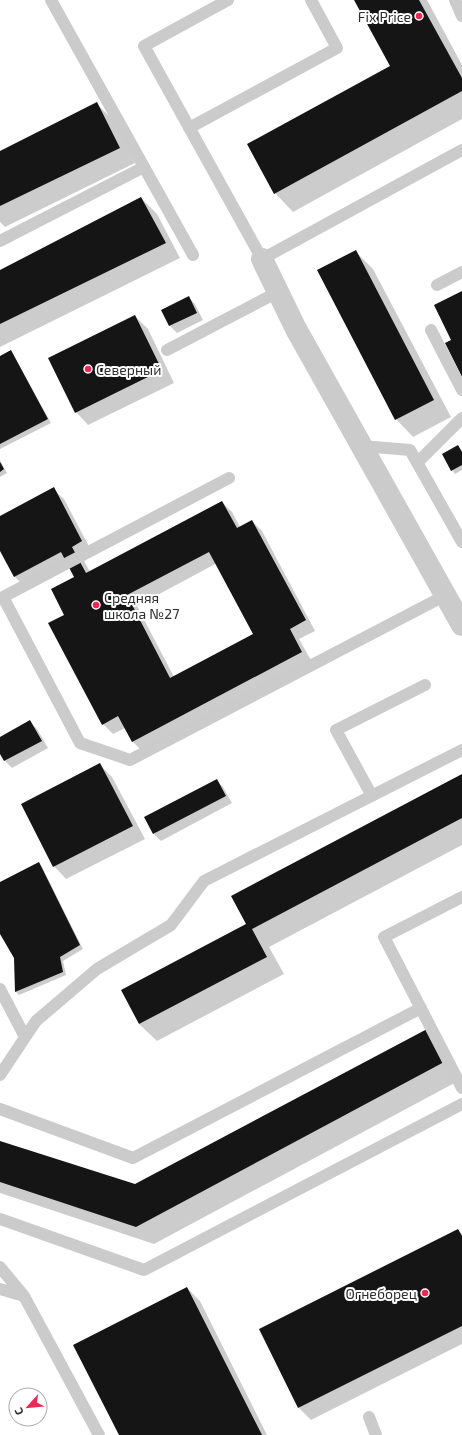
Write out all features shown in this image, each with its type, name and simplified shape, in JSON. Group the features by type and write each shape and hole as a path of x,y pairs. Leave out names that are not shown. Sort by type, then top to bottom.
{"street":[{"path":"262,259 296,329 461,621"}],"lane":[{"path":"51,0 193,256"},
{"path":"228,0 144,46 262,259 462,150"},
{"path":"189,128 337,48 311,0"},
{"path":"455,0 462,16"},
{"path":"0,241 144,166"},
{"path":"437,285 462,272"},
{"path":"167,350 278,292"},
{"path":"432,330 462,390"},
{"path":"417,463 462,418"},
{"path":"362,446 410,450 462,542"},
{"path":"229,478 3,597 80,743 130,760 446,595"},
{"path":"372,796 336,730 425,685"},
{"path":"0,1075 36,1021 97,969 171,925 204,881 462,750"},
{"path":"462,897 384,937 462,1088"},
{"path":"0,989 25,1037"},
{"path":"0,1110 133,1158 421,1008"},
{"path":"0,1219 144,1270 462,1104"},
{"path":"0,1268 24,1296 99,1435"},
{"path":"0,1289 24,1296"},
{"path":"369,1417 376,1435"}],"building":[{"path":"354,0 419,0 462,78 462,91 274,194 247,144 390,66"},
{"path":"97,102 120,148 0,206 0,151"},
{"path":"141,197 166,243 0,324 0,270"},
{"path":"356,250 434,400 395,420 317,270"},
{"path":"462,291 462,377 445,343 451,340 434,305"},
{"path":"189,296 197,313 169,326 161,310"},
{"path":"135,315 162,370 75,413 48,358"},
{"path":"11,350 48,419 0,444 0,356"},
{"path":"458,445 462,452 462,465 451,471 442,454"},
{"path":"0,462 4,469 0,472"},
{"name":"Средняя школа №27","path":"54,487 82,541 72,547 86,573 222,501 237,528 252,520 306,620 290,629 302,652 132,742 118,716 102,725 48,623 64,615 51,589 74,577 61,552 14,577 0,551 0,516","holes":["209,552 253,634 170,678 127,595"]},
{"path":"30,720 42,741 4,761 0,754 0,737"},
{"path":"100,763 133,826 53,867 21,804"},
{"path":"462,774 462,818 252,929 267,957 139,1024 121,990 246,924 231,896"},
{"path":"217,779 226,796 153,834 144,817"},
{"path":"39,862 80,945 60,957 63,972 15,992 14,958 0,934 0,882"},
{"path":"429,1028 446,1061 136,1227 0,1182 0,1141 135,1184"},
{"path":"458,1229 462,1236 462,1326 298,1408 259,1329"},
{"path":"187,1287 262,1435 119,1435 73,1345"}],"place":[{"name":"Fix Price","path":"419,16"},
{"name":"Северный","path":"88,369"},
{"name":"Средняя школа №27","path":"96,605"},
{"name":"Огнеборец","path":"425,1293"}]}
